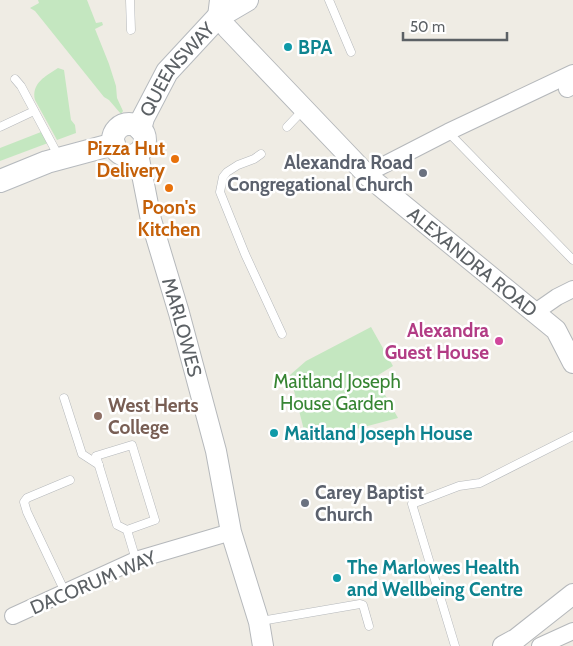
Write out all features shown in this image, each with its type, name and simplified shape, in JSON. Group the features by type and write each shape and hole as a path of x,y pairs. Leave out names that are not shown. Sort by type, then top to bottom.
{"main road":[{"name":"QUEENSWAY","path":"140,129 143,118 167,72 219,8 247,0"},
{"path":"133,125 143,133 145,142 138,154 129,156 121,154 114,144 116,132 122,126 133,125"},
{"path":"0,181 47,162 114,144"}],"street":[{"name":"ALEXANDRA ROAD","path":"219,8 304,109 369,177 556,330 573,362"},
{"path":"369,177 376,169 448,132 573,73"},
{"name":"MARLOWES","path":"138,154 151,220 216,450 231,532 259,622 263,646"},
{"path":"534,313 573,289"},
{"name":"DACORUM WAY","path":"13,616 136,560 231,532"},
{"path":"513,644 573,594"},
{"path":"540,646 573,631"}],"lane":[{"path":"130,0 131,30"},
{"path":"329,0 351,52"},
{"path":"15,79 21,86 60,159"},
{"path":"287,127 304,109"},
{"path":"0,127 34,111"},
{"path":"448,132 573,260"},
{"path":"260,154 254,159 226,172 220,192 245,254 282,334"},
{"path":"64,398 82,454 99,465"},
{"path":"455,646 412,504 459,486 480,483 573,436"},
{"path":"132,445 155,520 128,530 117,525 96,456 132,445"},
{"path":"65,592 24,502 27,498 70,480"},
{"path":"128,530 136,560"},
{"path":"259,622 360,604 363,605 369,626"}],"green space":[{"path":"38,0 87,0 96,23 102,22 103,25 95,29 116,86 117,98 123,111 121,114 104,97 35,11 30,8 39,3"},
{"path":"58,68 64,70 71,120 75,125 76,133 57,140 35,100 34,94 40,81"},
{"path":"41,132 48,143 0,161 0,148"},
{"name":"Maitland Joseph House Garden","path":"371,327 393,366 375,377 398,418 307,442 290,375 306,361"}],"place":[{"name":"BPA","path":"288,47"},
{"name":"Pizza Hut Delivery","path":"175,159"},
{"name":"Alexandra Road Congregational Church","path":"423,173"},
{"name":"Poon's Kitchen","path":"169,188"},
{"name":"Alexandra Guest House","path":"499,341"},
{"name":"West Herts College","path":"98,416"},
{"name":"Maitland Joseph House","path":"274,433"},
{"name":"Carey Baptist Church","path":"305,503"},
{"name":"The Marlowes Health and Wellbeing Centre","path":"337,578"}]}
